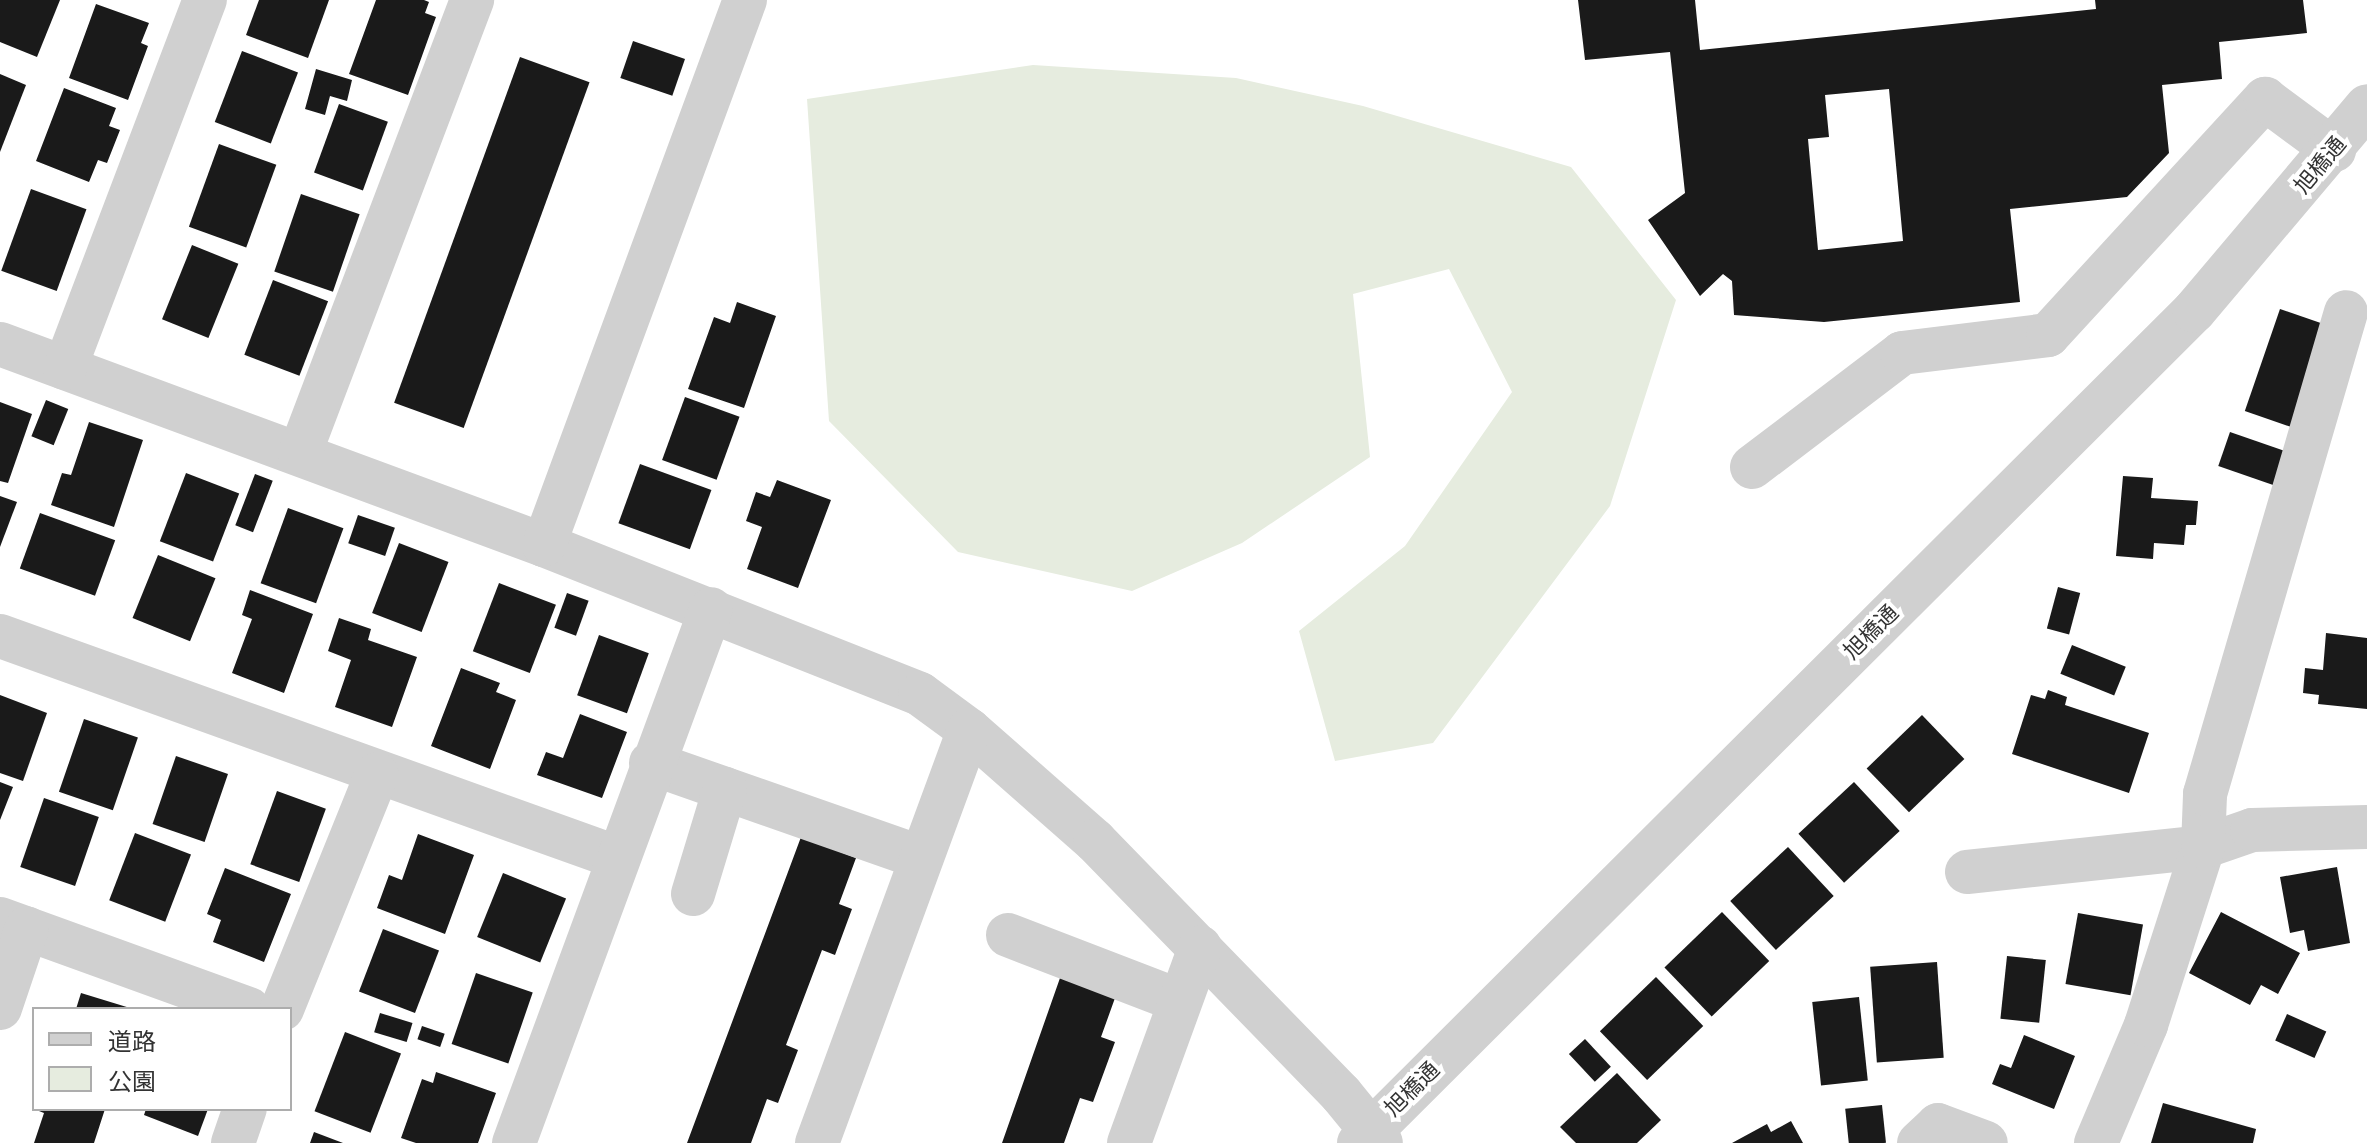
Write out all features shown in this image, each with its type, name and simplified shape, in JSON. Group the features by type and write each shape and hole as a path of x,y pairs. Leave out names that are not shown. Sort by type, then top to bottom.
{"street":[{"path":"65,368 205,0"},
{"path":"300,453 472,0"},
{"path":"544,545 745,0"},
{"path":"1752,467 1902,353 2048,335 2265,99 2334,150"},
{"name":"旭橋通","path":"1370,1139 2194,311 2334,150 2367,106"},
{"path":"2096,1143 2146,1025 2203,847 2205,794 2346,312"},
{"path":"0,344 544,545 920,694 969,730 1095,841 1200,948 1370,1139"},
{"path":"514,1143 616,857 711,609"},
{"path":"0,636 377,774 616,857"},
{"path":"817,1143 919,857 969,730"},
{"path":"651,763 919,857"},
{"path":"283,1007 377,774"},
{"path":"693,894 725,789"},
{"path":"1967,872 2203,847 2252,830 2367,827"},
{"path":"0,1008 14,924 243,1007"},
{"path":"1008,935 1180,1001"},
{"path":"1129,1143 1200,948"},
{"path":"233,1143 244,1111"},
{"path":"1919,1143 1938,1125 1986,1143"}],"green space":[{"path":"1033,65 1236,78 1363,106 1571,167 1676,300 1610,506 1433,743 1335,761 1299,631 1405,546 1512,392 1449,269 1353,294 1370,457 1242,543 1132,591 958,552 829,421 807,99"}],"building":[{"path":"0,0 60,0 37,57 0,42"},
{"path":"259,0 329,0 308,58 246,35"},
{"path":"376,0 424,0 429,2 425,13 436,17 408,95 349,74"},
{"path":"1578,0 1695,0 1700,50 2096,9 2095,0 2303,0 2307,33 2219,42 2222,79 2162,85 2169,153 2127,197 2010,209 2020,302 1824,322 1734,315 1732,281 1723,274 1700,296 1648,220 1685,193 1670,52 1585,60","holes":["1889,89 1903,241 1818,250 1808,139 1829,137 1825,95"]},
{"path":"96,4 149,23 141,43 148,46 128,100 69,78"},
{"path":"633,41 685,59 672,96 620,78"},
{"path":"242,51 298,73 271,143 215,122"},
{"path":"520,57 590,82 464,428 394,403"},
{"path":"316,69 352,80 347,101 330,96 325,115 305,109"},
{"path":"0,74 26,85 0,152"},
{"path":"64,88 116,108 109,126 120,130 107,163 98,160 89,182 36,161"},
{"path":"339,104 388,122 363,190 314,173"},
{"path":"219,144 276,165 246,248 189,227"},
{"path":"31,189 86,209 57,291 1,271"},
{"path":"301,194 360,214 333,292 274,272"},
{"path":"192,245 238,264 208,338 162,319"},
{"path":"273,280 328,301 299,376 244,355"},
{"path":"737,302 776,316 744,408 688,389 714,317 730,323"},
{"path":"2280,309 2330,326 2295,428 2245,411"},
{"path":"685,397 740,417 717,480 662,460"},
{"path":"46,400 68,409 54,445 31,436"},
{"path":"0,402 32,414 8,483 0,481"},
{"path":"89,422 143,440 114,527 51,505 62,473 71,475"},
{"path":"2230,432 2285,451 2273,485 2218,466"},
{"path":"640,464 711,490 690,549 618,523"},
{"path":"186,473 239,493 213,562 160,541"},
{"path":"255,474 273,481 253,532 235,525"},
{"path":"2123,476 2153,478 2151,498 2198,501 2196,525 2186,525 2184,545 2154,543 2153,559 2116,556"},
{"path":"777,480 831,500 798,588 747,569 762,527 746,521 756,492 770,497"},
{"path":"0,496 17,502 0,547"},
{"path":"288,508 343,528 316,603 261,583"},
{"path":"40,513 115,540 95,596 20,568"},
{"path":"358,515 395,528 385,556 348,543"},
{"path":"399,543 448,562 422,632 372,613"},
{"path":"158,555 215,578 190,641 133,618"},
{"path":"499,583 556,605 530,673 473,651"},
{"path":"2058,587 2080,593 2069,634 2047,629"},
{"path":"250,590 313,614 284,693 232,673 252,619 242,615"},
{"path":"567,593 589,601 576,636 554,628"},
{"path":"339,618 371,629 368,640 417,657 392,727 335,707 351,660 328,651"},
{"path":"2326,633 2367,638 2367,709 2318,704 2319,695 2303,693 2305,668 2323,670"},
{"path":"599,635 649,653 627,713 577,695"},
{"path":"2072,645 2126,667 2114,695 2060,674"},
{"path":"461,668 500,683 496,692 516,700 490,769 431,746"},
{"path":"2048,690 2067,697 2065,705 2149,733 2129,793 2012,754 2031,695 2045,699"},
{"path":"0,695 47,713 23,781 0,773"},
{"path":"580,714 627,732 602,798 537,775 546,752 563,758"},
{"path":"1922,715 1964,759 1909,812 1867,768"},
{"path":"84,719 138,738 113,810 59,792"},
{"path":"176,756 228,774 205,842 153,824"},
{"path":"0,782 13,787 0,820"},
{"path":"1854,782 1900,831 1844,883 1798,834"},
{"path":"277,791 326,809 299,882 250,864"},
{"path":"44,798 99,817 75,886 20,867"},
{"path":"135,833 191,855 165,922 109,900"},
{"path":"418,834 474,855 445,934 377,908 389,875 402,880"},
{"path":"801,837 856,858 839,904 852,909 835,955 822,950 786,1045 798,1050 778,1103 767,1099 751,1143 687,1143"},
{"path":"1788,847 1834,896 1776,950 1730,901"},
{"path":"2337,867 2350,943 2308,951 2304,930 2290,933 2280,877"},
{"path":"225,868 291,894 264,962 213,942 221,920 207,914"},
{"path":"503,873 566,898 540,962 477,937"},
{"path":"1722,912 1769,961 1712,1016 1664,968"},
{"path":"2221,912 2300,953 2278,994 2261,985 2250,1005 2189,973"},
{"path":"2078,913 2143,924 2130,995 2065,984"},
{"path":"383,929 439,951 415,1013 359,992"},
{"path":"2007,956 2046,960 2039,1023 2000,1019"},
{"path":"1937,962 1944,1058 1877,1062 1870,967"},
{"path":"476,973 533,993 508,1063 452,1044"},
{"path":"1656,977 1703,1026 1647,1080 1600,1031"},
{"path":"1060,978 1115,998 1101,1037 1115,1042 1093,1102 1080,1098 1064,1143 1002,1143"},
{"path":"81,993 127,1007 77,1007"},
{"path":"1859,997 1868,1081 1821,1085 1812,1002"},
{"path":"380,1013 413,1023 407,1042 374,1032"},
{"path":"2287,1014 2326,1031 2314,1058 2275,1040"},
{"path":"422,1026 445,1034 440,1047 417,1039"},
{"path":"345,1032 401,1054 371,1133 315,1111"},
{"path":"2024,1035 2075,1056 2054,1109 1992,1084 2000,1064 2011,1068"},
{"path":"1585,1039 1611,1067 1595,1082 1569,1054"},
{"path":"436,1072 496,1093 478,1143 416,1143 401,1138 422,1079 433,1083"},
{"path":"1617,1073 1661,1120 1637,1143 1576,1143 1560,1127"},
{"path":"2163,1103 2256,1129 2253,1143 2151,1143"},
{"path":"1882,1105 1886,1143 1849,1143 1845,1109"},
{"path":"39,1111 104,1111 94,1143 34,1143 44,1113"},
{"path":"145,1111 207,1111 198,1136 144,1115"},
{"path":"1791,1121 1803,1143 1732,1143 1767,1124 1771,1132"},
{"path":"314,1132 343,1143 310,1143"}]}
